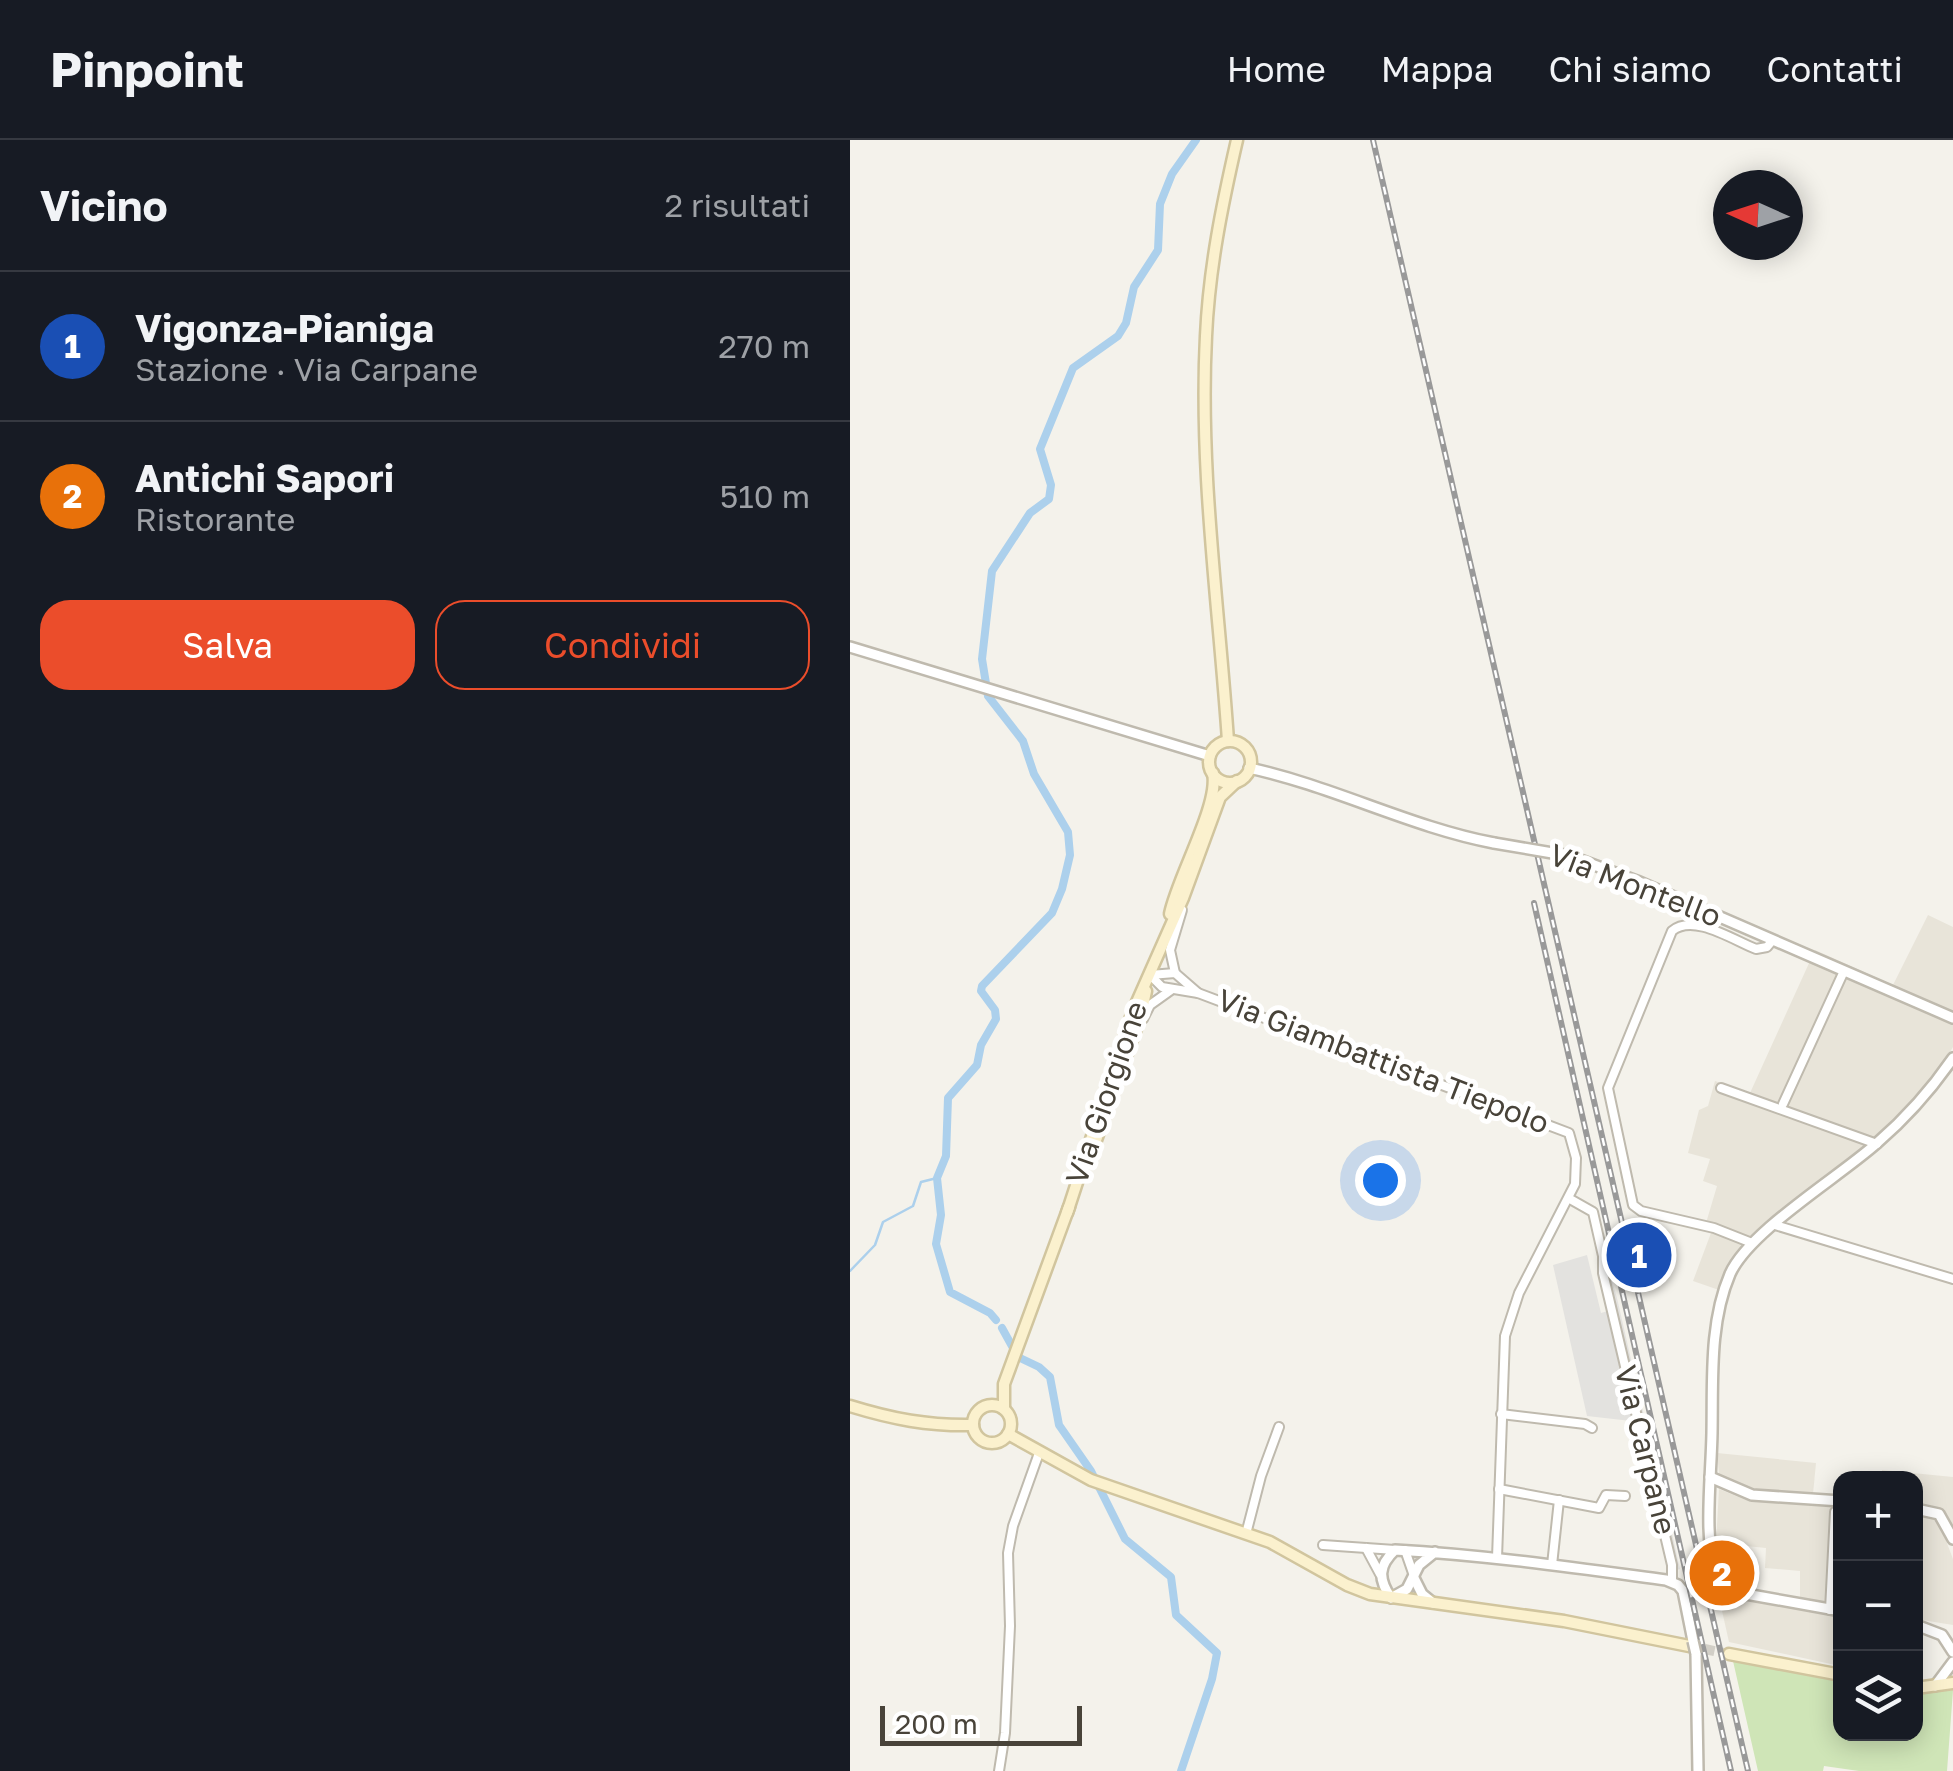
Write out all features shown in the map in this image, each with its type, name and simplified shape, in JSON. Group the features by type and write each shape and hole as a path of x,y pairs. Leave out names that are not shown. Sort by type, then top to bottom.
{"main road":[{"path":"1228,741 1204,376 1212,262 1236,140"},
{"path":"1228,741 1247,750 1249,768 1237,781 1226,782 1212,774 1210,756 1216,746 1228,741"},
{"name":"Via Giorgione","path":"1166,930 1173,896 1214,794 1212,774"},
{"name":"Via Giorgione","path":"1067,1213 1128,1024 1183,898 1220,797 1237,781"},
{"name":"Via Giorgione","path":"1004,1409 1004,1384 1141,1015 1150,974"},
{"name":"Via Giorgione","path":"986,1406 1004,1384"},
{"path":"850,1406 902,1422 972,1425"},
{"path":"986,1406 1004,1409 1010,1421 1008,1434 999,1442 987,1442 977,1436 972,1425 976,1413 986,1406"},
{"path":"1008,1434 1109,1488 1270,1542 1362,1591 1564,1621 1693,1646"},
{"path":"1729,1654 1833,1674"},
{"path":"1923,1687 1953,1682"}],"street":[{"path":"850,646 1210,756"},
{"name":"Via Montello","path":"1249,768 1434,830 1570,856 1953,1018"},
{"path":"1150,974 1174,973 1170,950 1183,898"},
{"path":"1752,1243 1714,1228 1641,1211 1633,1205 1608,1088 1672,931 1693,924 1756,949 1772,941"},
{"path":"1783,1104 1844,971"},
{"name":"Via Giambattista Tiepolo","path":"1174,973 1198,993"},
{"path":"1150,974 1162,987 1171,990"},
{"name":"Via Giambattista Tiepolo","path":"1171,990 1198,993 1569,1133 1577,1171 1570,1199 1519,1293 1503,1352 1496,1558"},
{"name":"Via Giorgione","path":"1101,1125 1150,1004 1171,990"},
{"path":"1833,1610 1720,1589 1714,1574 1710,1477 1718,1319 1732,1270 1752,1243 1876,1144 1923,1098 1953,1058"},
{"path":"1722,1088 1876,1144"},
{"name":"Via Carpane","path":"1570,1199 1592,1212 1672,1565 1672,1581 1683,1591 1693,1646 1698,1771"},
{"path":"1775,1225 1953,1279"},
{"path":"1501,1414 1592,1428"},
{"path":"1246,1534 1279,1427"},
{"path":"999,1771 1005,1732 1010,1626 1008,1553 1013,1526 1039,1452"},
{"path":"1710,1477 1752,1495 1833,1501"},
{"path":"1499,1489 1600,1508 1606,1494 1625,1496"},
{"path":"1552,1565 1560,1500"},
{"path":"1923,1511 1939,1514 1953,1539"},
{"path":"1324,1545 1496,1558 1672,1581"},
{"path":"1366,1548 1374,1557 1391,1598 1407,1589 1425,1557 1434,1552"},
{"path":"1362,1591 1377,1586 1382,1564 1400,1550"},
{"path":"1400,1550 1422,1594 1433,1603"},
{"path":"1923,1628 1942,1635 1953,1652"},
{"path":"1935,1686 1953,1662"}],"shaded area":[{"path":"1928,915 1953,927 1953,1047 1943,1064 1915,1098 1860,1151 1752,1235 1735,1255 1719,1290 1693,1281 1711,1233 1706,1223 1717,1186 1703,1181 1710,1159 1688,1153 1699,1110 1708,1106 1715,1081 1750,1093 1815,950 1893,985"},
{"path":"1587,1255 1601,1313 1611,1310 1604,1276 1610,1274 1617,1298 1661,1490 1655,1492 1661,1503 1665,1502 1680,1569 1673,1571 1663,1524 1653,1525 1631,1421 1587,1416 1553,1265"},
{"path":"1717,1453 1816,1463 1813,1494 1745,1488 1719,1474"},
{"path":"1923,1474 1953,1477 1953,1528 1947,1514 1923,1504"},
{"path":"1719,1489 1746,1500 1832,1507 1827,1604 1800,1599 1800,1571 1765,1568 1766,1548 1716,1543"},
{"path":"1923,1515 1939,1522 1953,1559 1953,1625 1923,1620"},
{"path":"1718,1593 1833,1615 1833,1664 1729,1642"}],"green space":[{"path":"1733,1661 1833,1680 1833,1741 1923,1741 1923,1693 1953,1690 1947,1771 1859,1771 1824,1766 1823,1771 1758,1771"}],"waterway":[{"path":"996,1320 950,1292 936,1244 941,1215 937,1178 946,1156 948,1098 977,1065 981,1045 996,1019 982,986 1052,913 1070,855 1068,832 1034,774 1023,741 988,696 982,659 992,571 1030,513 1049,499 1051,485 1040,449 1073,368 1118,336 1126,323 1134,287 1158,250 1160,204 1172,174 1196,140"},
{"path":"850,1271 875,1245 883,1222 913,1206 921,1182 937,1178"},
{"path":"1002,1328 1018,1357 1050,1377 1059,1425 1091,1471 1125,1539 1171,1577 1176,1615 1217,1653 1181,1771"}],"tunnel":[{"path":"1690,1646 1729,1654"}],"railway":[{"path":"1373,140 1748,1771"},
{"path":"1534,903 1731,1771"}],"place":[{"name":"Vigonza-Pianiga","path":"1639,1255"},
{"name":"Antichi Sapori","path":"1722,1573"}]}
